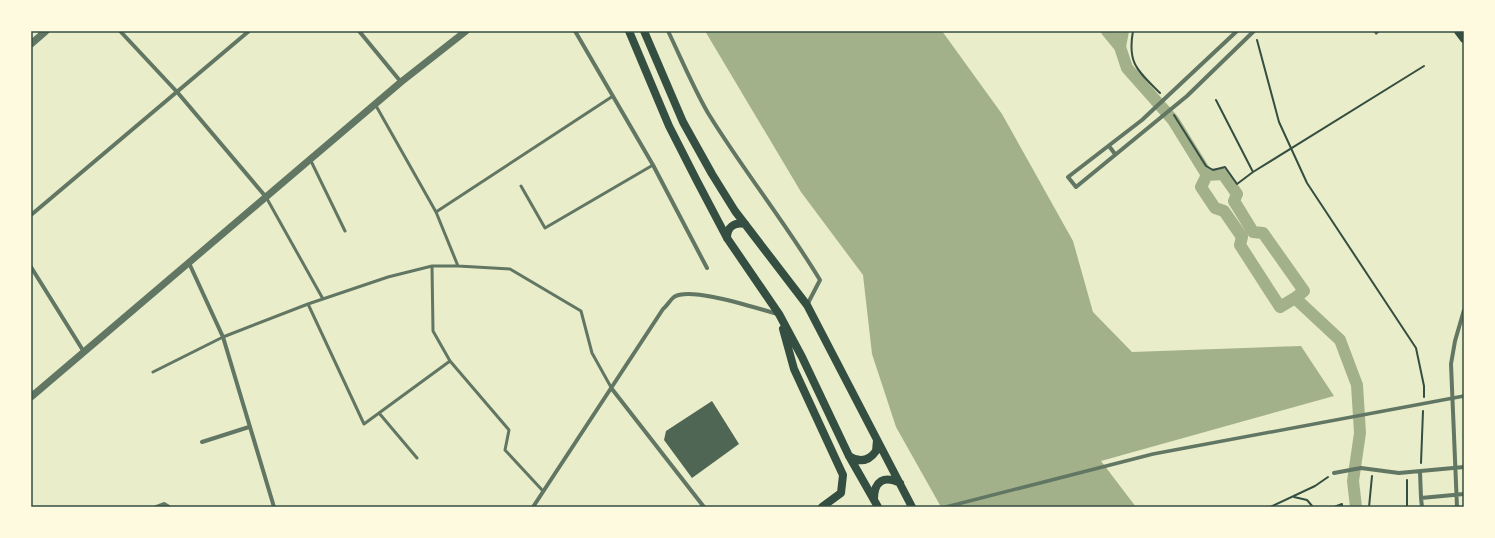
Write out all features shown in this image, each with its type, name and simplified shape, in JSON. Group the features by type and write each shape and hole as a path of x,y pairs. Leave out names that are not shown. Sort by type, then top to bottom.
{"main road":[{"path":"629,31 669,126 727,238 779,314 802,357 849,456 876,504"},
{"path":"644,31 683,122 712,174 745,224 807,305 912,507"},
{"path":"1458,31 1464,39"},
{"path":"727,238 729,229 732,226 736,224 745,224"},
{"path":"779,314 794,369 843,475 841,493 822,507"},
{"path":"849,456 861,461 867,460 876,451 877,439"},
{"path":"876,504 874,490 880,481 891,478 900,483"}],"street":[{"path":"31,44 46,31"},
{"path":"120,31 178,93 266,197"},
{"path":"31,216 178,93 249,31"},
{"path":"359,31 400,82"},
{"path":"31,397 400,82 466,31"},
{"path":"575,31 653,165 707,268"},
{"path":"668,31 707,111 736,156 793,235 820,280 807,305"},
{"path":"1237,31 1168,96 1109,146 1068,177 1076,187 1187,96 1254,31"},
{"path":"1109,146 1116,154"},
{"path":"189,263 222,337 272,506"},
{"path":"31,268 84,352"},
{"path":"533,507 612,389 663,309 674,297 687,294 710,297 779,314"},
{"path":"1457,507 1452,364 1455,341 1464,310"},
{"path":"612,389 704,507"},
{"path":"946,507 1153,454 1464,396"},
{"path":"202,442 249,427"},
{"path":"1334,473 1360,468 1407,473 1464,467"},
{"path":"1420,472 1422,507"},
{"path":"1421,498 1464,494"},
{"path":"156,507 164,504 169,507"}],"lane":[{"path":"436,212 613,96"},
{"path":"375,104 436,212 458,266"},
{"path":"310,159 345,231"},
{"path":"521,186 545,228 653,165"},
{"path":"266,197 323,299"},
{"path":"432,266 433,331 450,361 509,430 505,450 544,491"},
{"path":"153,372 222,337 308,304 388,277 432,266 458,266 510,270 581,311 592,353 612,389"},
{"path":"308,304 364,424 450,361"},
{"path":"379,413 417,458"}],"path":[{"path":"1133,31 1130,46 1132,62 1164,99"},
{"path":"1256,39 1279,122 1307,182 1416,348 1424,386 1424,402"},
{"path":"1171,110 1206,166 1213,170 1225,167 1237,184 1291,148 1424,66"},
{"path":"1216,100 1253,172"},
{"path":"1420,472 1423,410"},
{"path":"1368,507 1373,469"},
{"path":"1270,507 1315,486 1334,473"},
{"path":"1407,473 1408,507"},
{"path":"1292,496 1307,500 1313,507"},
{"path":"1334,507 1342,504 1342,507"}],"shaded area":[{"path":"705,31 942,31 1002,114 1073,241 1093,312 1132,352 1301,346 1334,396 1101,461 1136,507 941,507 896,427 872,354 863,275 801,192"}],"building":[{"path":"1373,31 1381,31 1376,35"},
{"path":"712,401 739,444 692,478 664,440 666,431"}],"waterway":[{"path":"1107,31 1120,47 1127,68 1173,120 1207,175 1201,187 1215,208 1224,211 1242,237 1240,245 1280,307 1295,298 1340,340 1357,385 1360,433 1353,481 1356,507"},
{"path":"1120,47 1123,31"},
{"path":"1207,175 1223,174 1237,194 1234,201 1253,232 1263,233 1304,291 1295,298"}]}
